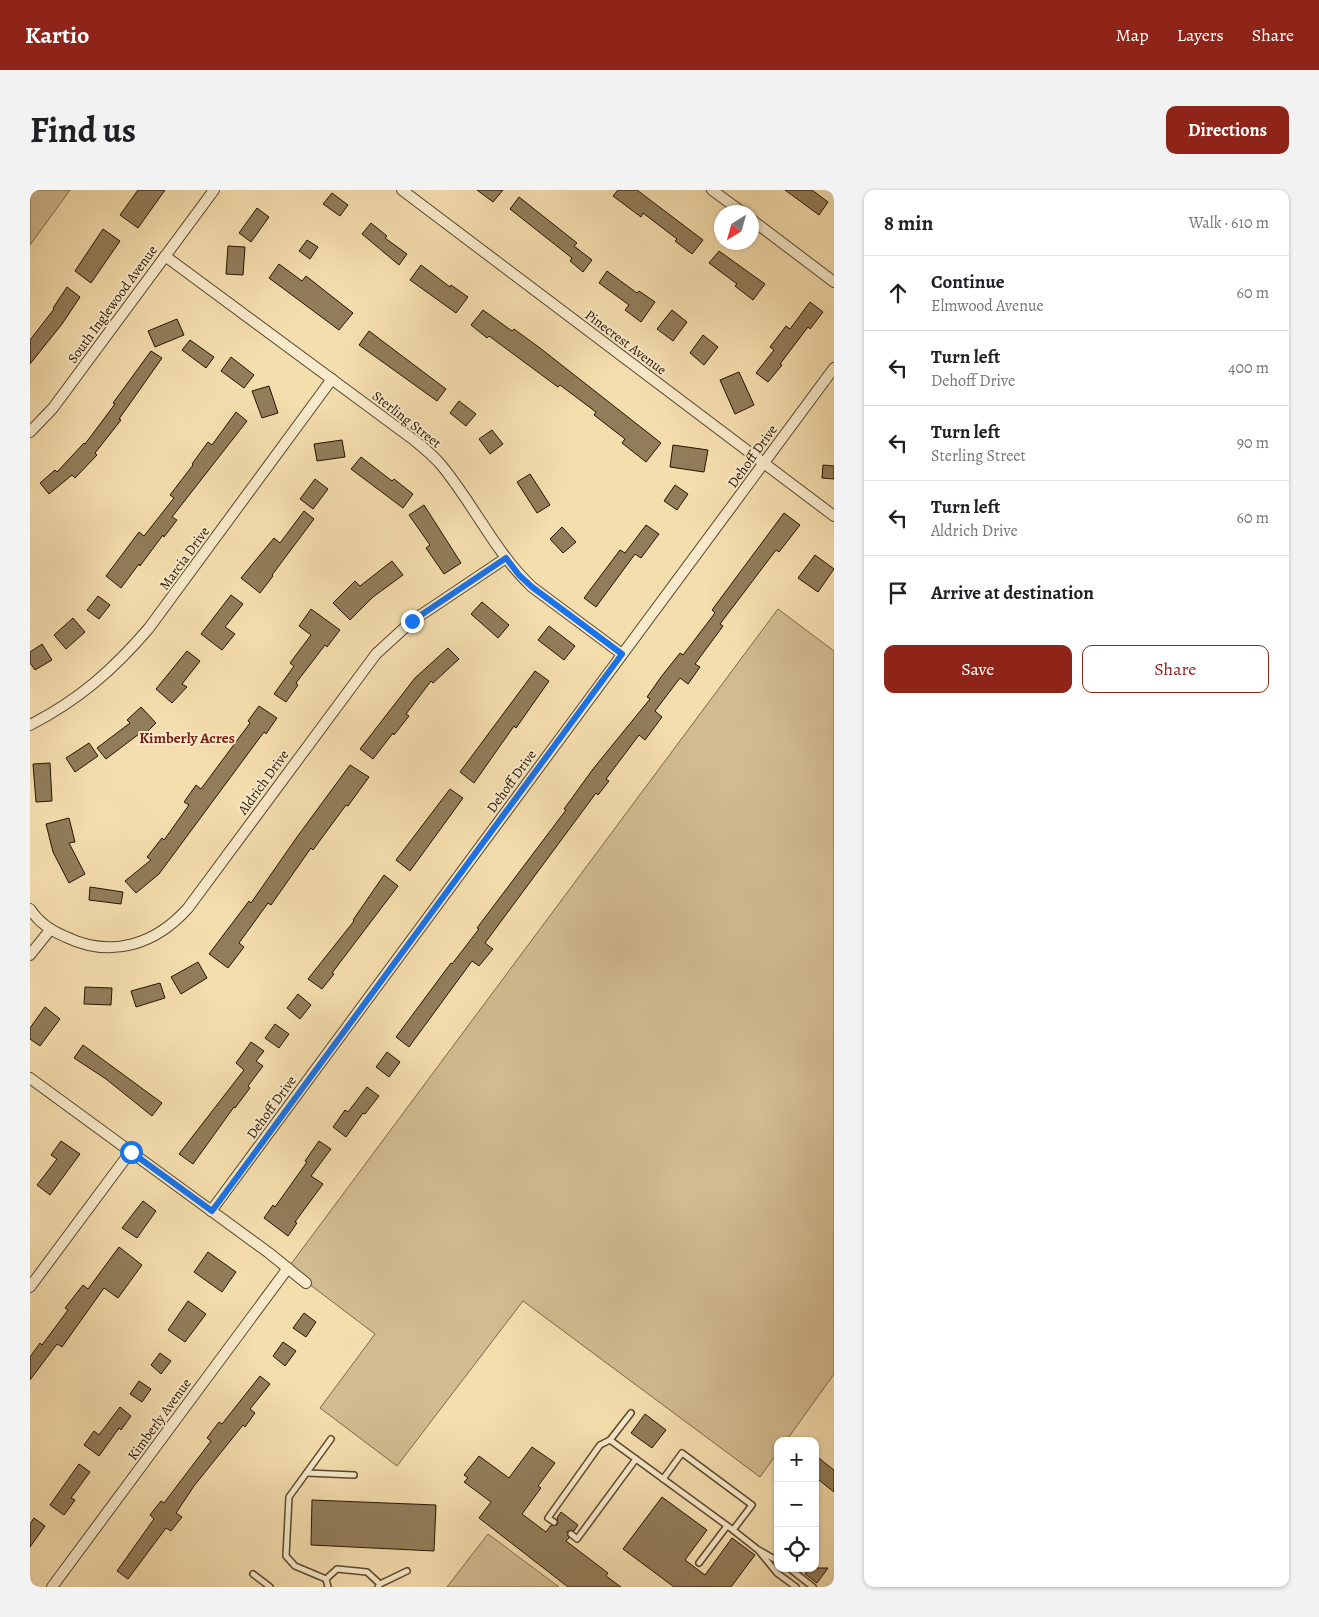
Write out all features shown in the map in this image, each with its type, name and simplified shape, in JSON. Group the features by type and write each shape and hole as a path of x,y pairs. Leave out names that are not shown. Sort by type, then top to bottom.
{"street":[{"name":"South Inglewood Avenue","path":"30,432 53,408 214,190"},
{"name":"Pinecrest Avenue","path":"402,190 834,516"},
{"path":"712,190 732,205"},
{"path":"759,225 834,282"},
{"name":"Sterling Street","path":"165,256 433,456 450,476 519,575 532,587 622,654"},
{"name":"Dehoff Drive","path":"212,1211 834,368"},
{"name":"Marcia Drive","path":"30,725 66,705 97,682 149,628 332,379"},
{"name":"Aldrich Drive","path":"50,930 79,943 98,947 121,946 149,939 172,924 188,908 376,654 412,621 506,558"},
{"path":"30,909 50,930 30,955"},
{"path":"30,1078 212,1211 306,1283"},
{"path":"30,1288 131,1152"},
{"name":"Kimberly Avenue","path":"52,1587 288,1268"}],"lane":[{"path":"554,1522 548,1518 600,1445 610,1440 631,1413"},
{"path":"326,1579 295,1566 286,1556 289,1497 331,1439"},
{"path":"610,1440 757,1549 774,1559"},
{"path":"663,1479 682,1453 752,1505 733,1530"},
{"path":"571,1534 577,1538 636,1459"},
{"path":"306,1473 354,1475"},
{"path":"699,1564 728,1526"},
{"path":"757,1549 777,1573 796,1587"},
{"path":"326,1579 337,1569 367,1572 379,1586 407,1571"},
{"path":"794,1572 813,1587"},
{"path":"253,1574 270,1587"},
{"path":"326,1579 328,1587"}],"shaded area":[{"path":"30,190 70,190 30,245"},
{"path":"778,609 834,651 834,1374 789,1437 774,1437 774,1458 760,1477 523,1301 397,1466 320,1408 375,1334 288,1268"},
{"path":"488,1534 559,1587 447,1587"}],"building":[{"path":"138,190 165,190 138,228 120,215"},
{"path":"477,190 503,190 493,202"},
{"path":"618,190 637,190 703,240 692,254 675,241 677,239 643,213 641,217 613,196"},
{"path":"785,190 812,190 828,202 819,215"},
{"path":"332,193 348,205 340,216 323,204"},
{"path":"519,197 577,243 574,246 592,260 583,272 570,261 572,258 510,209"},
{"path":"257,208 269,217 251,242 239,233"},
{"path":"371,223 387,236 385,238 407,254 399,265 362,234"},
{"path":"103,229 120,241 91,283 75,271"},
{"path":"307,240 318,247 310,259 299,251"},
{"path":"228,246 245,247 243,275 226,274"},
{"path":"719,251 765,284 753,300 735,286 737,284 709,263"},
{"path":"279,264 302,281 306,276 353,313 339,330 269,278"},
{"path":"421,265 450,287 451,285 468,297 456,313 410,280"},
{"path":"607,271 637,293 639,291 655,302 641,322 625,310 629,305 599,283"},
{"path":"67,287 80,297 62,324 30,364 30,340 54,309"},
{"path":"810,302 823,312 810,329 808,327 768,382 756,373 774,350 770,347 786,326 790,329"},
{"path":"483,310 540,348 661,443 646,462 622,443 625,439 594,415 596,412 560,385 558,387 471,325"},
{"path":"672,310 687,322 673,341 657,329"},
{"path":"177,319 184,335 155,347 148,331"},
{"path":"369,331 446,389 437,401 359,345"},
{"path":"703,335 718,347 704,365 690,353"},
{"path":"190,340 214,357 206,368 182,350"},
{"path":"151,351 162,358 119,419 121,420 95,453 97,455 75,478 72,475 49,494 40,483 55,470 57,472 85,444"},
{"path":"231,357 254,375 244,388 221,371"},
{"path":"739,372 754,405 735,414 720,380"},
{"path":"269,386 278,413 262,418 252,391"},
{"path":"459,401 476,414 466,426 450,413"},
{"path":"236,412 247,421 172,517 177,520 121,588 106,576 139,532 144,536 174,498 170,495 208,442 212,445"},
{"path":"492,430 503,444 490,454 479,439"},
{"path":"342,440 345,457 317,461 314,444"},
{"path":"673,445 708,450 704,472 670,467"},
{"path":"361,457 392,481 394,479 413,494 403,508 351,469"},
{"path":"823,465 834,466 834,479 822,478"},
{"path":"530,474 550,505 537,513 517,482"},
{"path":"315,479 328,489 313,509 300,499"},
{"path":"675,485 688,494 677,510 664,501"},
{"path":"424,505 461,563 444,574 426,548 430,545 409,515"},
{"path":"304,511 314,519 260,593 241,578 274,538 280,543"},
{"path":"784,513 800,525 779,552 776,550 720,624 723,626 695,664 700,667 688,684 680,678 655,711 662,717 645,740 639,735 606,779 609,781 598,795 596,793 485,943 493,949 479,966 472,961 409,1047 396,1037 479,929 477,928 566,810 564,809 593,769 650,699 647,697 661,677 680,653 683,655 715,613 712,610"},
{"path":"646,525 659,534 641,558 635,554 596,607 584,598 620,550 625,553"},
{"path":"562,527 576,542 563,553 550,539"},
{"path":"815,555 834,569 818,592 798,578"},
{"path":"392,561 403,575 373,597 350,620 333,603 355,581 360,586"},
{"path":"231,595 243,604 225,627 235,634 222,650 201,634"},
{"path":"98,596 110,605 99,619 87,610"},
{"path":"482,602 509,625 498,638 471,614"},
{"path":"311,609 340,630 327,647 325,645 296,683 298,685 286,702 274,694 294,666 290,663 311,635 299,626"},
{"path":"73,618 85,632 66,649 54,635"},
{"path":"549,626 575,646 564,660 538,640"},
{"path":"42,644 52,660 35,670 30,663 30,652"},
{"path":"448,648 459,659 433,683 431,681 406,714 409,716 373,759 360,749 415,678"},
{"path":"187,651 200,661 182,684 187,687 172,703 156,689"},
{"path":"535,671 549,681 516,728 514,726 474,783 460,772"},
{"path":"259,706 277,718 266,734 264,732 159,874 136,893 125,881 151,860 147,857 162,838 164,840 189,805 184,802 196,785 201,789 250,723 248,721"},
{"path":"141,707 156,723 142,737 139,734 106,759 97,748 130,723 127,720"},
{"path":"89,743 98,756 75,772 66,758"},
{"path":"50,763 52,801 36,802 33,764"},
{"path":"350,765 369,777 313,850 311,848 271,905 268,903 239,943 244,947 228,968 209,954 249,901 251,903"},
{"path":"450,789 463,798 410,871 396,860"},
{"path":"69,818 75,842 69,843 85,874 69,883 53,852 46,824"},
{"path":"384,875 398,886 322,989 308,979 354,921"},
{"path":"90,887 123,892 121,904 89,900"},
{"path":"198,962 207,978 181,994 171,977"},
{"path":"160,983 165,998 136,1007 131,991"},
{"path":"85,987 112,988 111,1005 84,1004"},
{"path":"298,994 311,1005 300,1019 287,1008"},
{"path":"45,1007 60,1019 40,1046 30,1039 30,1028"},
{"path":"275,1024 289,1034 279,1048 265,1038"},
{"path":"251,1042 264,1051 256,1061 263,1066 248,1086 250,1088 193,1164 179,1154 244,1070 236,1063"},
{"path":"83,1045 162,1103 152,1116 106,1079 74,1058"},
{"path":"387,1052 400,1062 389,1077 376,1067"},
{"path":"367,1087 379,1096 365,1114 363,1113 346,1137 333,1127 345,1110 348,1112"},
{"path":"61,1141 80,1154 50,1195 37,1185 57,1159 51,1155"},
{"path":"319,1141 331,1149 311,1176 323,1184 295,1222 297,1223 288,1236 264,1218 273,1205 275,1207 307,1162 305,1161"},
{"path":"143,1201 156,1211 137,1238 122,1228"},
{"path":"119,1247 142,1265 118,1298 104,1288 62,1347 57,1344 30,1380 30,1357 40,1343 42,1345 68,1310 65,1308 83,1285 88,1289"},
{"path":"208,1252 236,1272 222,1292 194,1272"},
{"path":"188,1301 206,1314 185,1342 168,1330"},
{"path":"304,1313 316,1322 306,1337 293,1328"},
{"path":"283,1342 296,1351 285,1366 273,1356"},
{"path":"160,1353 171,1361 161,1374 151,1365"},
{"path":"260,1376 270,1384 250,1409 255,1413 245,1427 243,1425 194,1486 176,1513 182,1517 171,1531 166,1528 128,1579 117,1571 154,1519 150,1515 161,1501 164,1503 211,1441 207,1438 219,1422 222,1424"},
{"path":"139,1381 151,1389 142,1402 130,1394"},
{"path":"120,1407 131,1416 121,1430 119,1428 99,1456 84,1445 94,1431 99,1435"},
{"path":"645,1414 666,1430 652,1448 631,1433"},
{"path":"532,1447 555,1463 538,1486 541,1488 522,1514 546,1532 551,1525 557,1525 557,1518 561,1512 578,1525 574,1531 570,1530 567,1532 569,1538 566,1541 608,1573 606,1576 621,1587 568,1587 479,1518 491,1502 464,1482 468,1478 464,1475 479,1456 509,1478"},
{"path":"819,1458 834,1470 834,1492 819,1480"},
{"path":"79,1464 90,1472 71,1498 75,1500 64,1515 50,1505"},
{"path":"662,1497 707,1530 685,1560 705,1575 732,1538 755,1555 731,1587 674,1587 623,1549"},
{"path":"312,1500 436,1505 434,1551 311,1545"},
{"path":"34,1518 45,1526 30,1547 30,1524"},
{"path":"819,1568 828,1568 817,1583 805,1574 806,1572 819,1572"}],"district":[{"name":"Kimberly Acres","path":"187,738"}],"route":[{"path":"131,1152 212,1211 622,654 532,587 519,575 506,558 412,621"}]}
